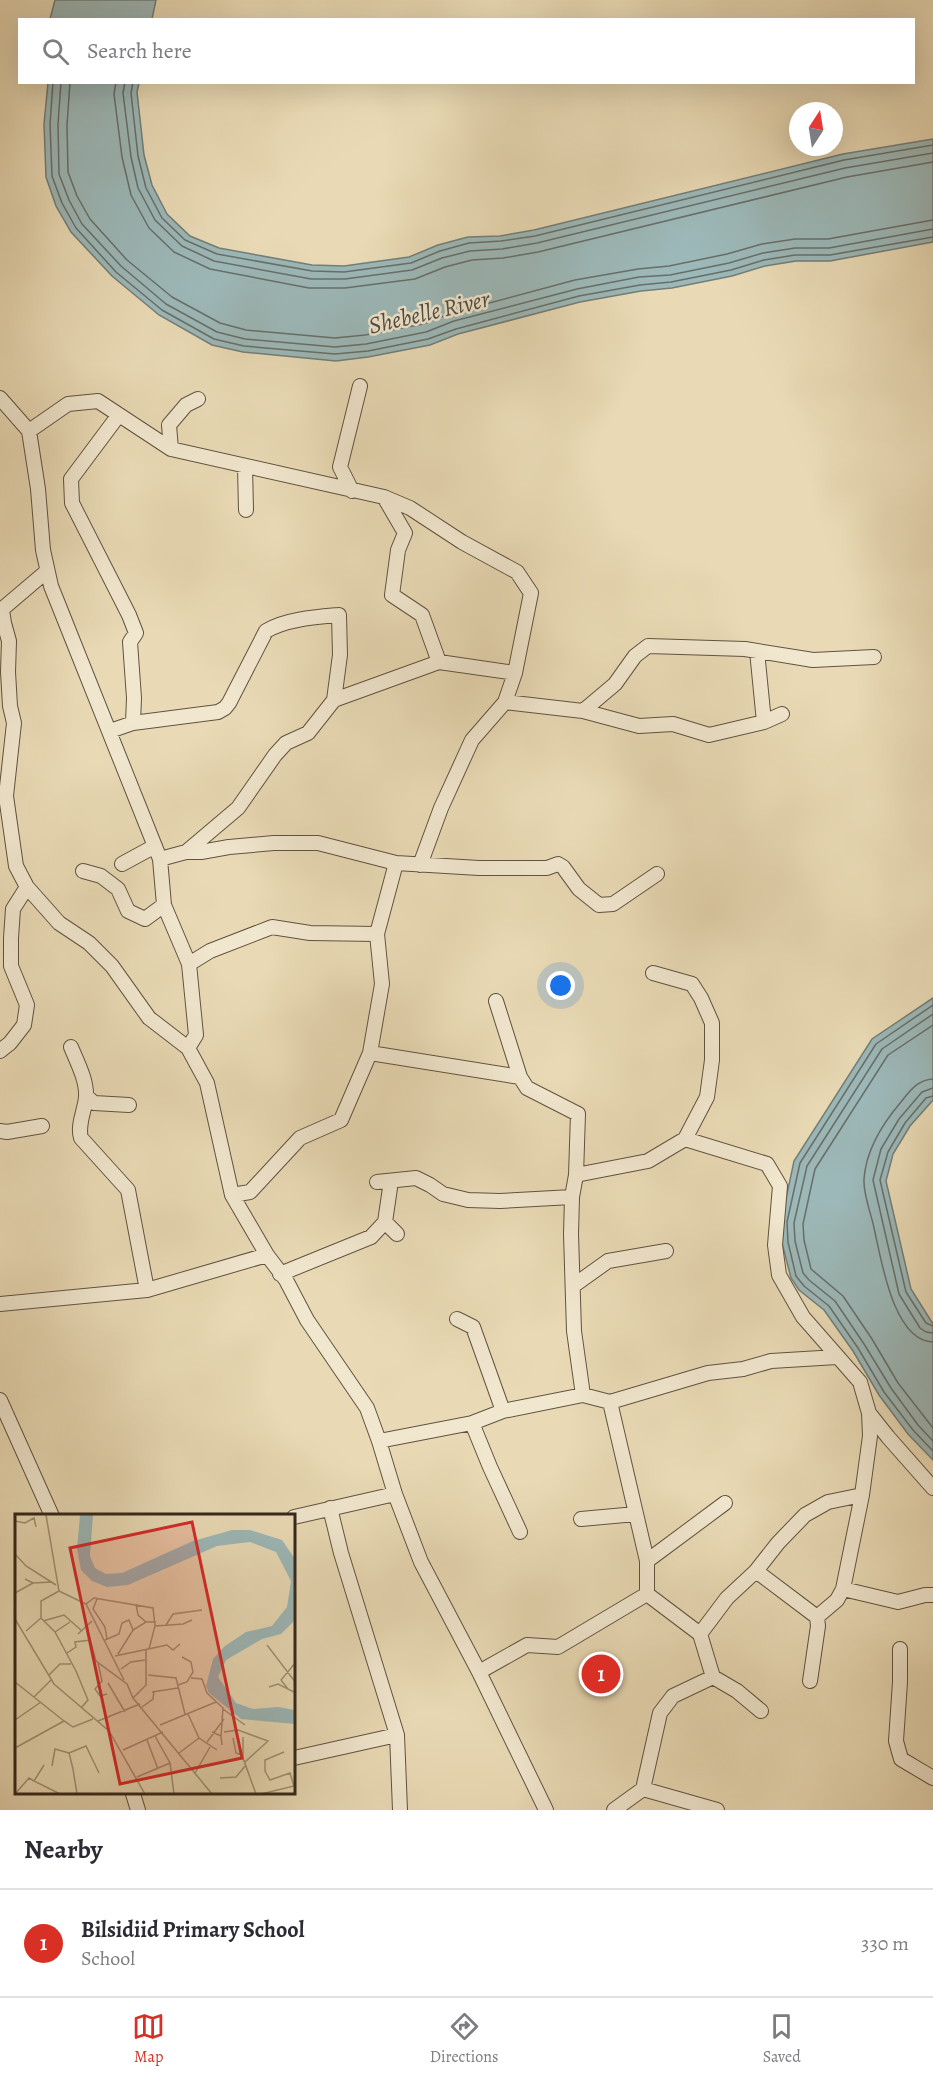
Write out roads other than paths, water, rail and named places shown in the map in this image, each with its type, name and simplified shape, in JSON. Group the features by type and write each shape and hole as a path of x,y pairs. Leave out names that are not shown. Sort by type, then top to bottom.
{"street":[{"path":"352,491 340,467 360,386"},
{"path":"0,398 29,431 47,571 51,586 160,859 164,905 189,964 196,1035 188,1048"},
{"path":"171,449 169,425 186,405 198,399"},
{"path":"29,431 68,404 98,401 171,449 352,491 384,496 410,508 462,542 517,572 531,592 515,673 505,702 472,740 441,808 420,865"},
{"path":"118,416 71,479 72,503 136,633 130,642 134,698 133,723"},
{"path":"245,467 246,510"},
{"path":"384,496 405,533 398,550 392,595 422,615 439,662"},
{"path":"47,571 1,610 9,641 5,706 14,723 6,796 16,866 27,887 59,923 89,943 112,966 149,1018 188,1048 207,1083 232,1195 267,1255 286,1280 307,1320 367,1408 395,1494 421,1562 479,1672 546,1810"},
{"path":"110,731 133,723 218,712 225,708 266,631 273,627 318,616 339,615 340,655 334,700 308,733 286,743 275,755 238,808 186,852"},
{"path":"583,711 615,684 635,656 648,646 745,649 813,660 874,657"},
{"path":"757,651 764,722"},
{"path":"334,700 439,662 515,673"},
{"path":"505,702 583,711 639,726 673,724 709,735 764,722 782,714"},
{"path":"160,859 186,852 230,847 274,843 318,843 396,863 479,868 548,868 558,864 563,867 579,889 600,905 613,904 657,874"},
{"path":"122,864 155,846"},
{"path":"232,1195 250,1192 300,1138 341,1120 370,1053 382,984 377,934 396,863"},
{"path":"83,871 101,876 117,889 128,910 145,919 164,905"},
{"path":"0,1051 10,1043 24,1025 27,1005 11,966 11,938 13,909 27,887"},
{"path":"189,964 210,951 272,927 310,933 377,934"},
{"path":"576,1175 648,1161 686,1138 707,1097 712,1060 712,1023 692,984 654,973"},
{"path":"496,1001 520,1077 527,1088 578,1114 576,1175 572,1197 573,1286 574,1331 583,1395"},
{"path":"70,1047 80,1067 86,1096 79,1132 81,1138 128,1190 147,1290"},
{"path":"370,1053 520,1077"},
{"path":"86,1096 94,1103 129,1105"},
{"path":"0,1131 7,1132 42,1126"},
{"path":"686,1138 767,1164 780,1186 775,1245 779,1275 803,1317 860,1382 869,1413 870,1436 862,1495 843,1588 837,1600 817,1617"},
{"path":"90,1156 110,1170"},
{"path":"376,1182 416,1178 443,1194 468,1200 500,1201 572,1197"},
{"path":"280,1274 371,1237 385,1222 391,1180"},
{"path":"385,1222 397,1234"},
{"path":"573,1286 608,1261 666,1251"},
{"path":"0,1304 147,1290 267,1255"},
{"path":"457,1319 474,1327 503,1411"},
{"path":"379,1441 472,1423 503,1411 583,1395 610,1402 708,1373 743,1369 771,1361 837,1357"},
{"path":"1,1402 51,1514"},
{"path":"610,1402 647,1561 646,1594"},
{"path":"869,1413 933,1488"},
{"path":"472,1423 520,1532"},
{"path":"296,1516 395,1494"},
{"path":"700,1634 727,1598 756,1571 778,1543 805,1515 828,1502 862,1495"},
{"path":"647,1561 725,1503"},
{"path":"330,1508 341,1553 397,1735 400,1810"},
{"path":"581,1519 636,1514"},
{"path":"756,1571 817,1617 818,1626 810,1681"},
{"path":"843,1588 898,1602 933,1595"},
{"path":"479,1672 527,1645 558,1647 646,1594"},
{"path":"646,1594 700,1634 713,1677 736,1690 761,1711"},
{"path":"900,1648 896,1741 901,1759 933,1778"},
{"path":"614,1810 643,1789 660,1713 673,1696 713,1677"},
{"path":"296,1754 397,1735"},
{"path":"643,1789 717,1810"},
{"path":"133,1795 138,1810"}],"water":[{"path":"55,0 156,0 152,18 50,18"},
{"name":"Shebelle River","path":"48,84 139,84 137,92 144,155 152,185 167,214 190,236 219,248 312,265 344,266 409,257 438,245 468,237 500,236 534,230 835,156 843,156 843,154 933,139 933,242 830,261 796,261 765,266 732,276 672,288 580,302 458,334 430,345 336,361 243,352 212,345 159,315 112,276 71,232 56,206 46,177 44,124"},
{"path":"933,998 933,1100 910,1126 893,1154 886,1181 911,1289 933,1324 933,1460 908,1434 879,1395 853,1351 824,1310 799,1290 791,1278 782,1243 781,1222 794,1161 872,1039"}],"place":[{"name":"Bilsidiid Primary School","path":"601,1674"}]}
